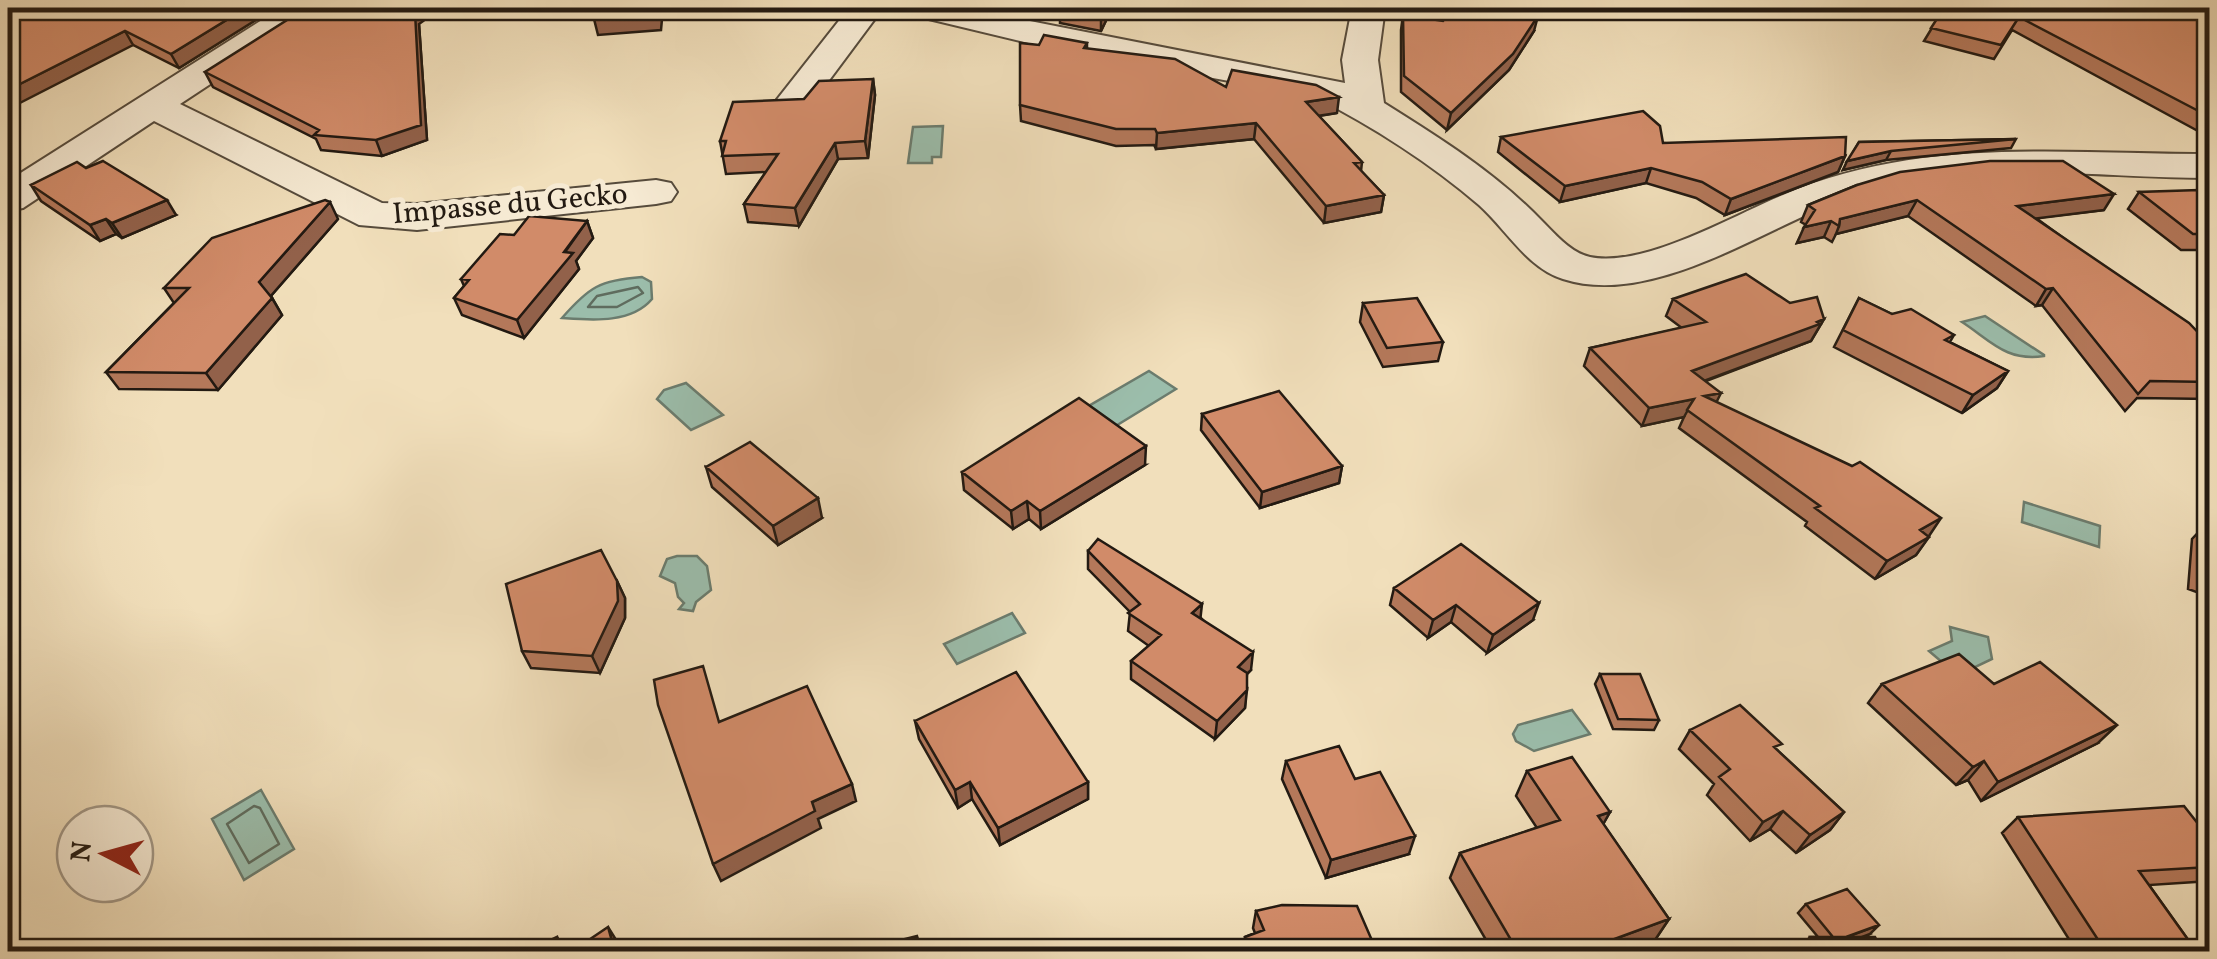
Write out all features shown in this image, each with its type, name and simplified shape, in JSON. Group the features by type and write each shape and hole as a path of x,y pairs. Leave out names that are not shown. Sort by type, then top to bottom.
{"street":[{"path":"8,198 303,8"},
{"path":"794,102 866,8"},
{"path":"924,8 1040,36 1325,88 1366,108 1492,195 1561,261 1592,273 1616,272 1687,250 1860,179 1979,162 2210,166"},
{"path":"1366,108 1360,60 1369,8"},
{"path":"2110,8 2210,16"},
{"name":"Impasse du Gecko","path":"148,108 178,118 374,216 417,217 656,192"}],"water":[{"path":"943,126 941,157 932,157 932,163 908,163 913,127"},
{"path":"642,277 651,282 652,299 633,313 610,319 562,318 596,287"},
{"path":"1985,316 2044,356 2009,353 1962,322"},
{"path":"1149,371 1176,389 1114,427 1087,407"},
{"path":"686,383 723,415 691,430 657,399 664,390"},
{"path":"2024,502 2100,526 2099,547 2022,522"},
{"path":"697,556 707,566 711,590 696,602 693,611 679,609 684,603 678,597 675,583 660,576 667,559"},
{"path":"1012,613 1025,633 957,664 944,644"},
{"path":"1950,627 1988,637 1992,659 1967,671 1943,663 1929,651 1952,641"},
{"path":"1572,710 1590,734 1534,751 1516,741 1513,734 1518,725"},
{"path":"261,790 294,849 244,880 212,819"}],"building":[{"path":"8,8 246,8 171,54 125,31 8,90"},
{"path":"306,8 417,8 410,13 415,12 421,125 376,140 314,135 319,130 205,72"},
{"path":"593,8 657,8 657,14 594,19"},
{"path":"1062,8 1104,8 1101,15"},
{"path":"1453,8 1540,8 1513,54 1451,113 1404,76 1403,15 1443,21"},
{"path":"1944,8 2113,8 2210,16 2210,117 2019,17 2001,45 1931,28"},
{"path":"1044,35 1087,43 1084,48 1175,59 1226,87 1232,70 1316,85 1339,97 1306,102 1362,162 1354,163 1384,195 1326,206 1256,123 1157,133 1155,129 1116,129 1020,105 1020,43 1039,45"},
{"path":"873,79 865,141 835,143 795,208 744,204 778,154 722,156 726,141 720,141 733,102 804,99 819,81"},
{"path":"1643,111 1660,126 1663,143 1846,137 1845,156 1731,199 1702,182 1651,168 1565,186 1501,137"},
{"path":"2016,139 1891,151 1847,161 1859,142"},
{"path":"103,161 167,200 112,223 106,219 90,225 31,185 77,162 86,168"},
{"path":"1990,161 2063,161 2114,194 2017,206 2189,323 2210,345 2210,382 2150,381 2138,394 2053,288 2046,289 1917,200 1840,219 1839,226 1831,221 1804,227 1815,210 1808,205 1857,185 1900,172"},
{"path":"2199,190 2210,198 2210,234 2193,234 2139,192"},
{"path":"325,200 330,202 259,282 272,298 206,373 106,372 189,288 164,288 212,238"},
{"path":"529,216 587,221 564,252 573,253 517,320 454,298 469,280 461,279 500,234 514,235"},
{"path":"1746,274 1790,303 1817,297 1824,319 1817,322 1820,324 1692,371 1721,393 1704,396 1852,466 1860,462 1941,518 1920,530 1929,537 1887,561 1815,508 1820,506 1687,410 1694,399 1649,408 1590,348 1706,322 1673,299"},
{"path":"1417,298 1443,342 1387,348 1363,303"},
{"path":"1859,298 1892,314 1911,309 1954,335 1945,340 2008,371 1973,395 1843,330"},
{"path":"1279,391 1342,466 1262,492 1202,414"},
{"path":"1079,398 1146,446 1040,511 1027,501 1011,511 962,472"},
{"path":"750,442 818,498 773,526 706,467"},
{"path":"2210,521 2210,571 2206,570"},
{"path":"1098,539 1202,604 1192,613 1253,652 1238,667 1247,673 1247,690 1217,721 1131,661 1161,635 1128,613 1140,604 1088,551"},
{"path":"1461,544 1539,603 1493,635 1456,605 1433,620 1394,588"},
{"path":"601,550 617,581 618,601 592,656 522,651 506,584"},
{"path":"1959,654 1994,684 2040,662 2117,725 1998,782 1984,761 1973,767 1882,684"},
{"path":"703,666 719,722 807,686 852,784 812,802 815,811 713,864 658,705 654,680"},
{"path":"1016,672 1088,782 998,828 970,782 955,790 915,721"},
{"path":"1600,674 1640,674 1659,720 1618,719"},
{"path":"1740,705 1782,744 1774,747 1844,812 1810,835 1783,811 1763,822 1719,777 1730,769 1690,730"},
{"path":"1339,746 1355,779 1380,772 1415,836 1331,860 1286,761"},
{"path":"1572,757 1610,812 1598,816 1669,919 1579,952 1518,952 1460,853 1560,820 1527,771"},
{"path":"2184,806 2210,839 2210,867 2139,871 2194,948 2146,952 2106,952 2018,817"},
{"path":"1847,889 1879,925 1846,937 1833,937 1806,904"},
{"path":"1282,905 1357,906 1377,952 1251,952 1245,937 1264,930 1256,911"},
{"path":"608,927 615,952 571,952"},
{"path":"917,936 922,952 853,952"},
{"path":"557,937 559,952 526,952"},
{"path":"1810,937 1875,937 1883,952 1817,952"}]}
